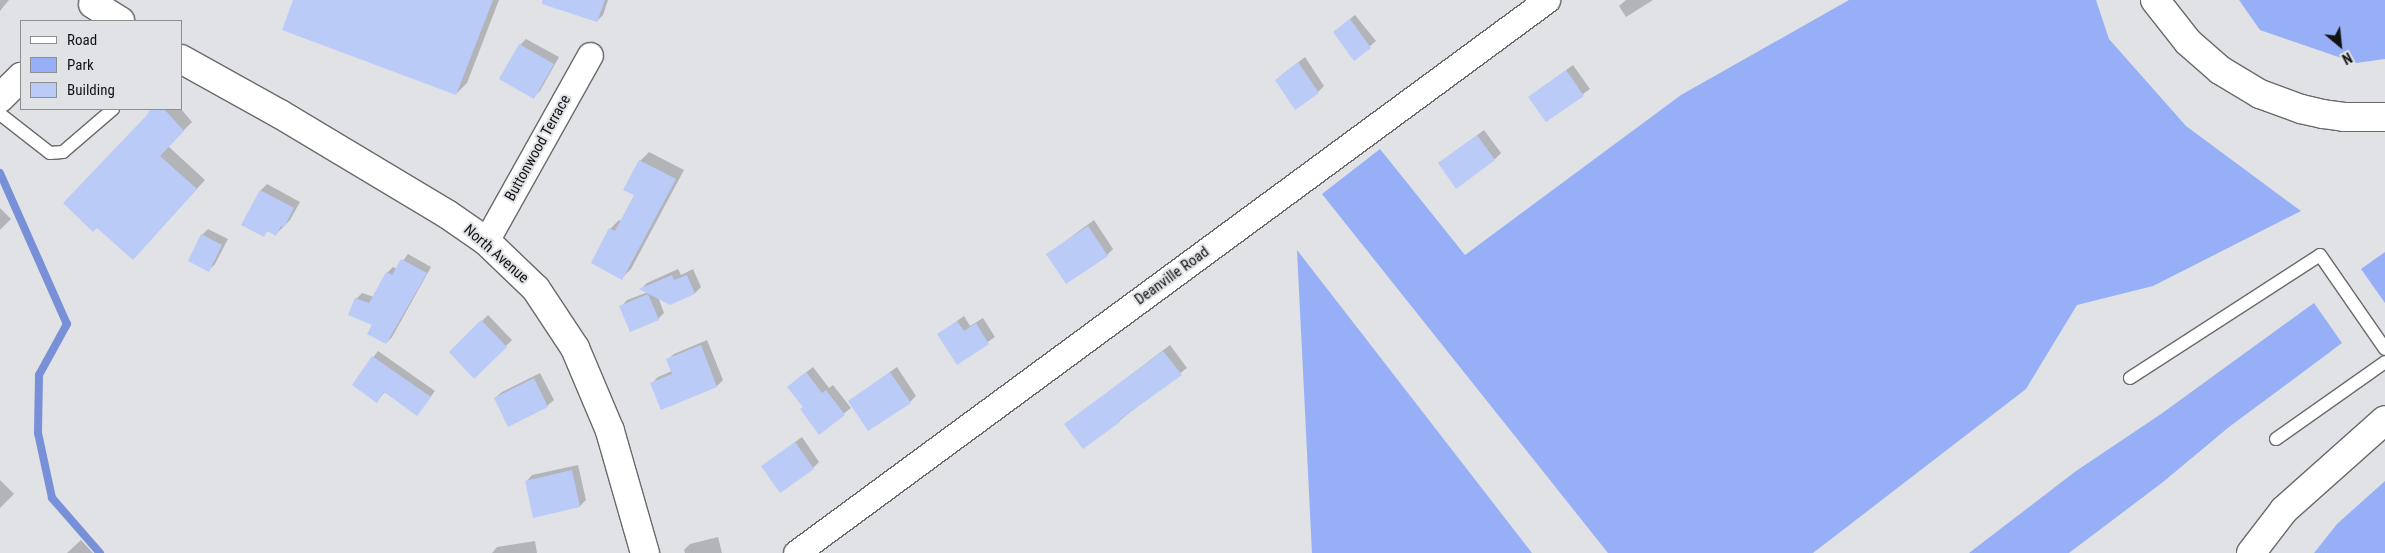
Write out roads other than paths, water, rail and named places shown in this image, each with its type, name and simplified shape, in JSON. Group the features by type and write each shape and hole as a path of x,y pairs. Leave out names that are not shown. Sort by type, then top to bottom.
{"main road":[{"path":"2156,0 2172,24 2193,47 2220,70 2260,94 2301,109 2323,114 2359,118 2385,117"},
{"path":"87,5 118,20"},
{"name":"North Avenue","path":"182,60 394,181 486,241 536,289 575,348 610,431 644,553"},
{"path":"0,98 20,78"},
{"path":"2251,553 2284,510 2385,420"}],"street":[{"name":"Deanville Road","path":"796,553 1547,0"},
{"name":"Buttonwood Terrace","path":"486,241 590,55"}],"lane":[{"path":"0,114 50,153 63,152 112,110"},
{"path":"2130,378 2320,255 2385,349"},
{"path":"2276,439 2385,362"}],"waterway":[{"path":"0,173 67,324 39,375 38,433 52,498 100,553"}]}
